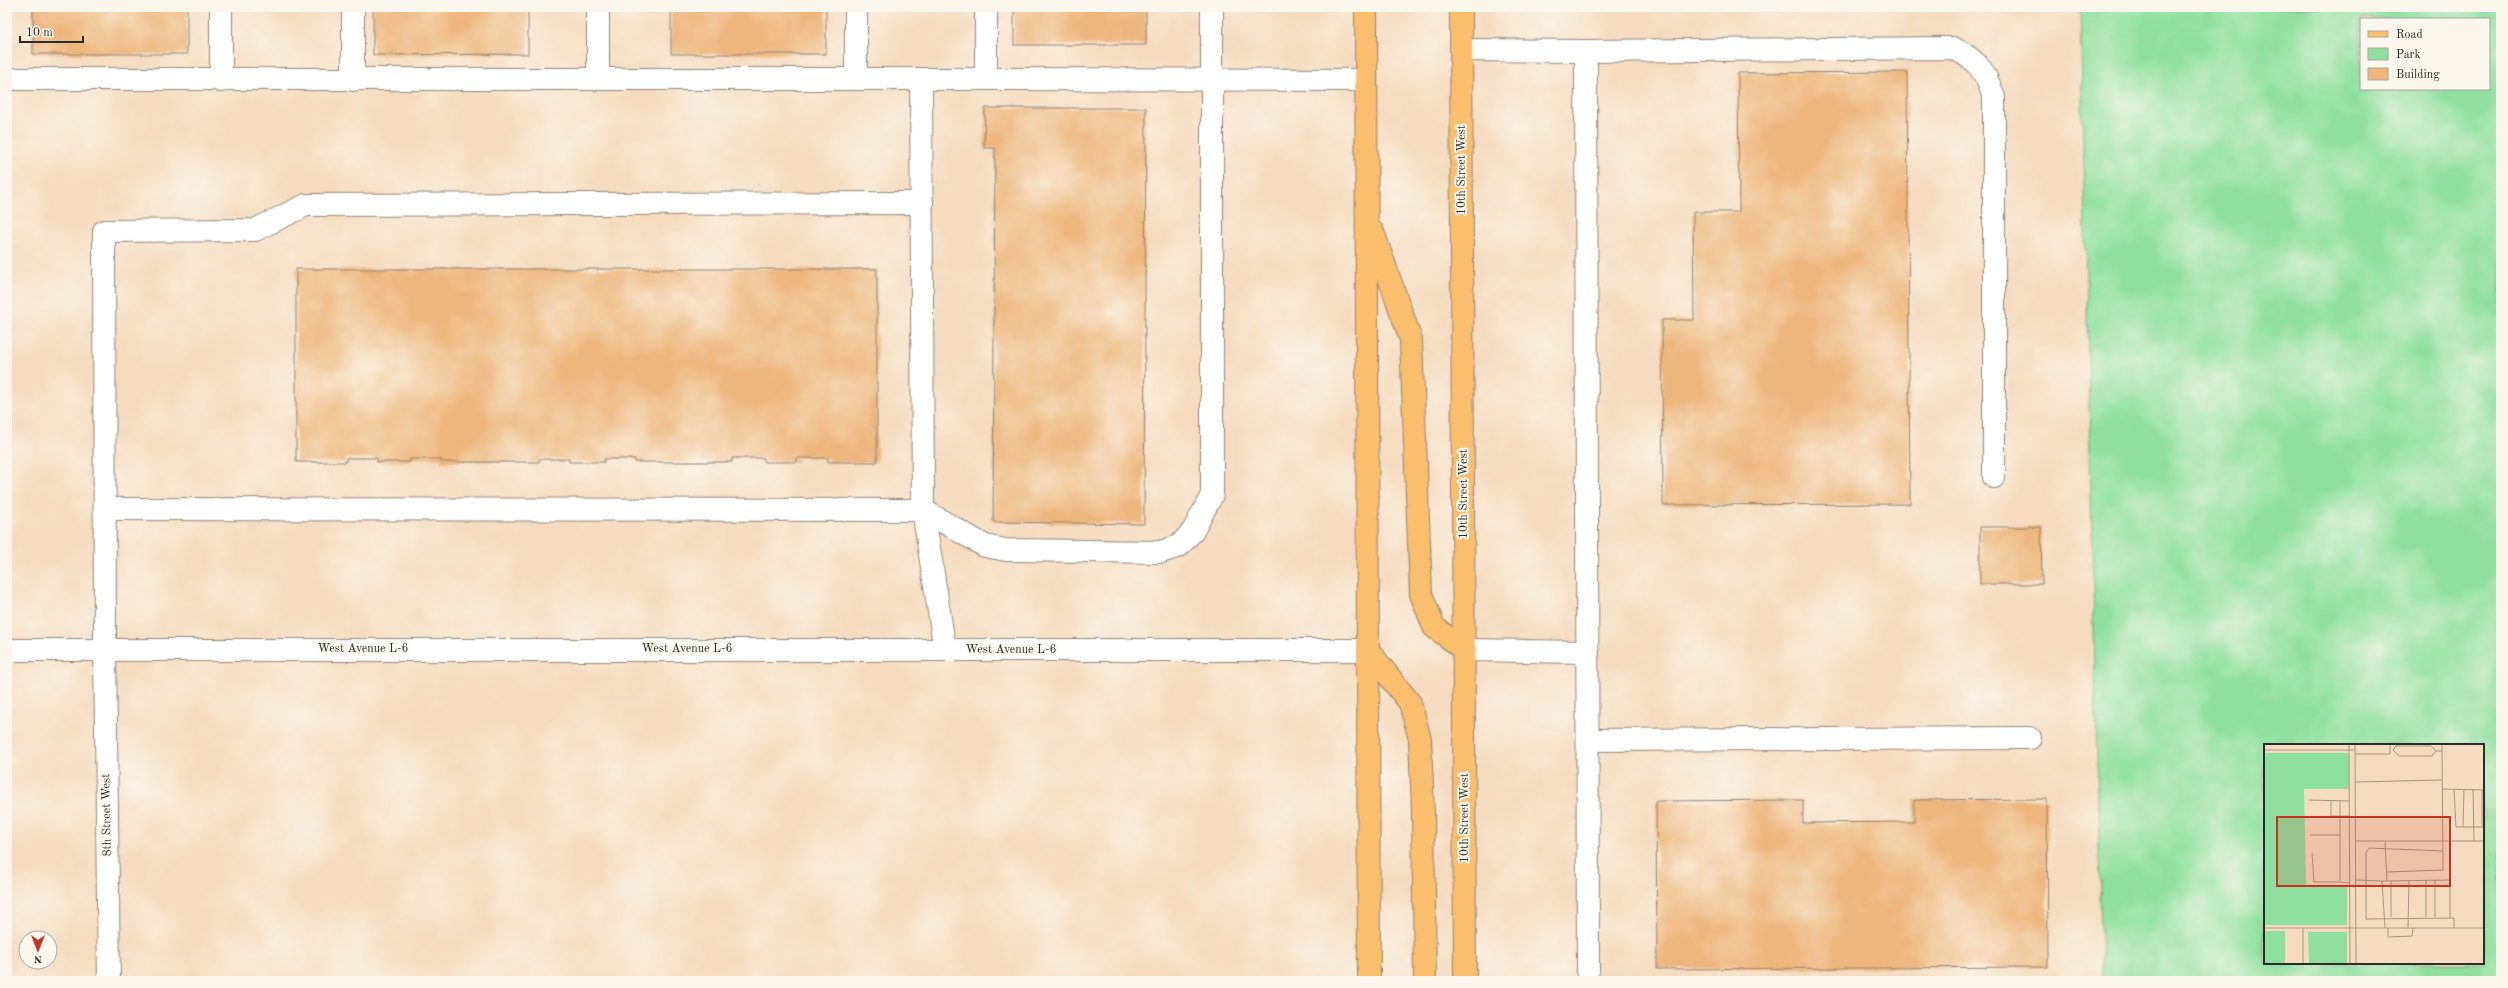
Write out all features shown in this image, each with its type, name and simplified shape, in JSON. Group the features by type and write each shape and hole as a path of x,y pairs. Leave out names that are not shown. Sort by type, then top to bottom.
{"main road":[{"path":"1366,7 1369,981"},
{"name":"10th Street West","path":"1461,7 1465,650 1465,981"},
{"path":"1367,215 1411,340 1420,594 1434,627 1465,650"},
{"path":"1368,650 1410,703 1420,739 1423,811 1425,981"}],"street":[{"path":"221,7 221,81"},
{"path":"353,7 354,80"},
{"path":"598,7 598,79"},
{"path":"856,7 856,79"},
{"path":"986,7 986,79"},
{"path":"106,509 923,510 985,546 1006,550 1161,552 1179,546 1193,531 1212,495 1212,7"},
{"path":"1461,50 1953,48 1971,57 1986,74 1994,97 1994,476"},
{"path":"1586,50 1588,972"},
{"path":"7,79 221,81 598,79 1366,80"},
{"path":"921,79 923,510 945,650"},
{"name":"8th Street West","path":"109,981 105,648 106,509 104,232 255,230 306,205 922,203"},
{"name":"West Avenue L-6","path":"7,650 105,648 1368,650"},
{"path":"1465,650 1588,652"},
{"path":"1588,740 2030,738"}],"green space":[{"path":"2080,7 2501,7 2501,981 2102,981"}],"building":[{"path":"33,7 187,7 187,54 33,54"},
{"path":"373,7 528,7 528,54 373,55"},
{"path":"671,7 826,7 826,54 671,54"},
{"path":"1014,7 1146,7 1146,45 1014,45"},
{"path":"1907,72 1910,504 1663,505 1662,320 1694,320 1693,212 1739,212 1738,73"},
{"path":"985,108 1146,108 1144,524 993,522 995,148 984,148"},
{"path":"296,269 877,269 877,462 828,462 828,458 797,458 797,462 764,462 764,458 732,458 732,462 635,462 635,459 604,459 604,462 569,462 569,459 539,459 539,462 441,462 441,459 410,459 410,462 377,462 377,458 346,458 346,462 296,462"},
{"path":"1980,527 2041,527 2042,584 1980,584"},
{"path":"2047,799 2048,967 1657,969 1656,801 1803,800 1803,823 1914,822 1914,800"}]}
